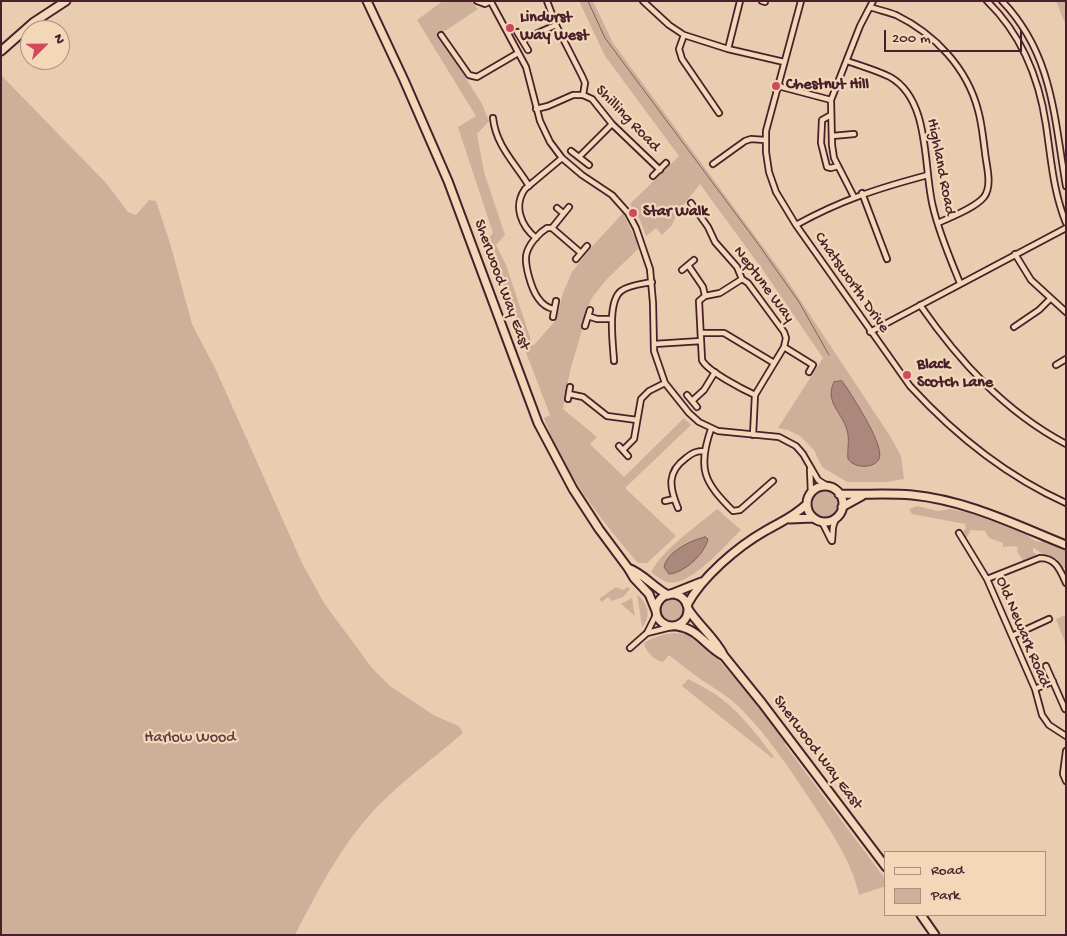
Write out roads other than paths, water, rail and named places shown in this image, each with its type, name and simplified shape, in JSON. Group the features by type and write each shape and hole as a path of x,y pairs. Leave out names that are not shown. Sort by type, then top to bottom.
{"main road":[{"path":"1,51 34,22 66,1"},
{"name":"Sherwood Way East","path":"367,1 448,181 538,423 563,472 585,508 634,578 649,594 656,613"},
{"path":"822,486 829,487 839,494 842,500 842,507 836,518 831,521 822,522 813,518 808,512 807,504 811,493 822,486"},
{"path":"839,494 863,496 913,495 959,504 1066,545"},
{"path":"842,507 863,496"},
{"path":"702,581 688,607 686,620 674,626 662,623 656,613 657,603 663,596 702,581 743,546 764,532 790,519 807,504"},
{"path":"790,519 813,518"},
{"name":"Sherwood Way East","path":"628,568 640,572 652,585 670,594"},
{"path":"670,594 681,597 688,607"},
{"name":"Sherwood Way East","path":"688,607 697,622 721,649 724,656 762,703 884,864"},
{"name":"Sherwood Way East","path":"674,626 686,627 696,632 717,652 724,656"},
{"path":"922,916 935,935"}],"street":[{"path":"477,1 485,4 491,2 518,53 529,75 536,109 547,137 562,158 582,175 605,189 628,213 636,228 652,282 654,351 665,383 689,413 711,428 718,431 779,437 788,440 803,454 818,480 829,487"},
{"name":"Shilling Road","path":"546,1 585,83 583,95 594,101 612,124 660,170"},
{"path":"643,1 684,35 784,62"},
{"path":"728,48 740,1"},
{"name":"Chatsworth Drive","path":"801,1 765,140 769,172 776,192 796,225 910,386 951,428 1003,468 1032,486 1066,503"},
{"path":"854,197 834,158 831,100 860,26 873,1"},
{"path":"987,1 1018,41 1033,72 1046,123 1054,186 1066,223"},
{"path":"1002,1 1028,34 1049,87 1066,184 1054,186"},
{"path":"870,7 896,15 932,38 963,74 978,110 983,136 988,189 984,196 969,208 938,223"},
{"path":"522,40 556,25"},
{"path":"517,32 528,50"},
{"path":"442,35 469,75 477,77 518,53"},
{"path":"684,35 679,49 682,59 717,106 719,113"},
{"name":"Highland Road","path":"847,61 889,77 902,87 908,95 922,128 933,207 948,254 960,283"},
{"path":"778,86 831,100"},
{"path":"1039,91 1049,87"},
{"path":"536,109 573,95 583,95"},
{"path":"831,115 822,120 820,131 821,143 827,167 838,166"},
{"path":"493,118 498,138 507,156 529,186"},
{"path":"580,156 612,124"},
{"path":"488,128 494,126"},
{"path":"832,136 854,134"},
{"path":"713,164 745,141 750,139 765,140"},
{"path":"571,150 589,165"},
{"path":"536,238 524,226 519,210 521,195 562,158"},
{"path":"653,176 666,163"},
{"path":"796,225 854,197 888,185 928,175"},
{"path":"862,194 887,258"},
{"name":"Neptune Way","path":"691,203 708,227 715,242 737,267 742,279 748,283 784,332 786,338 784,347 755,395 753,434"},
{"path":"554,309 537,298 526,265 527,252 536,238 547,228 552,228 569,207"},
{"path":"557,208 563,213"},
{"path":"689,213 694,209"},
{"path":"552,228 581,253"},
{"path":"870,332 1066,228"},
{"path":"576,259 587,246"},
{"path":"1015,254 1031,280 1066,312"},
{"path":"682,270 694,260"},
{"path":"688,265 703,287 705,296"},
{"path":"742,279 720,293 705,296 699,301 701,341 704,363 715,372 755,395"},
{"path":"614,360 612,319 613,304 617,295 626,288 652,282"},
{"path":"1014,327 1039,310 1050,299"},
{"path":"553,317 556,301"},
{"path":"920,305 969,368 991,391 1036,427 1066,444"},
{"path":"585,326 590,310"},
{"path":"588,316 597,319 612,319"},
{"path":"702,333 724,332 774,363"},
{"path":"654,344 701,341"},
{"path":"784,347 813,365 809,372"},
{"path":"1056,365 1066,359"},
{"path":"692,401 704,390 715,372"},
{"path":"628,456 621,448 634,438 641,399 649,391 665,383"},
{"path":"570,387 569,396 583,397 607,416 637,420"},
{"path":"687,395 697,407"},
{"path":"711,428 704,451 706,476 712,488 733,511 740,510 773,481"},
{"path":"678,508 674,499 671,477 674,470 690,454 704,451"},
{"path":"810,468 811,493"},
{"path":"665,501 674,499"},
{"path":"822,522 832,541 836,518"},
{"name":"Old Newark Road","path":"959,533 987,580 1035,689 1042,715 1049,725 1066,736"},
{"path":"987,580 1032,561 1045,558 1058,567 1066,582"},
{"path":"630,648 647,633 656,613"},
{"path":"1012,636 1049,619"},
{"path":"647,633 674,626"},
{"path":"1046,666 1065,709"},
{"path":"1035,689 1053,681"},
{"path":"1066,751 1066,781"}],"waterway":[{"path":"588,1 605,38 756,241 799,302 829,355"}],"place":[{"name":"Lindurst Way West","path":"510,28"},
{"name":"Chestnut Hill","path":"776,86"},
{"name":"Star Walk","path":"633,213"},
{"name":"Black Scotch Lane","path":"907,375"}],"park label":[{"name":"Harlow Wood","path":"190,739"}]}
